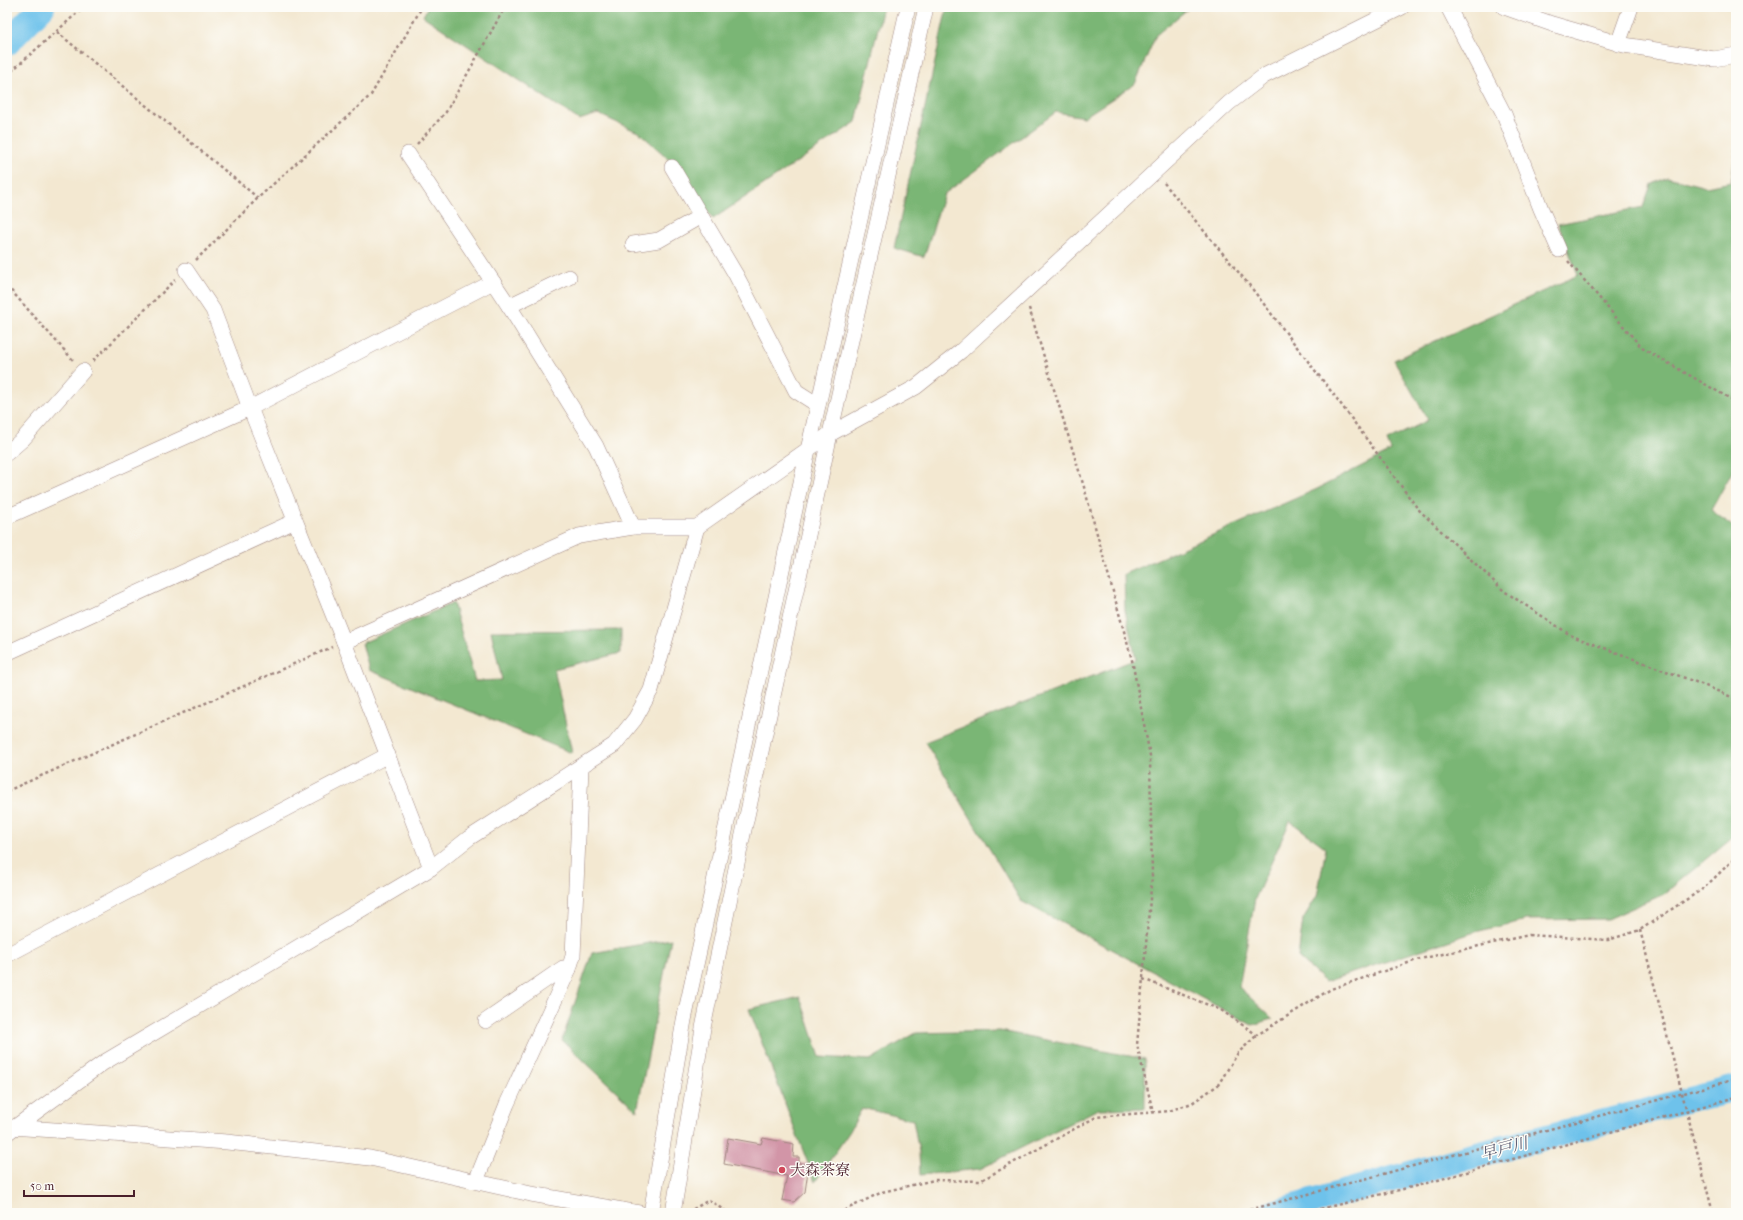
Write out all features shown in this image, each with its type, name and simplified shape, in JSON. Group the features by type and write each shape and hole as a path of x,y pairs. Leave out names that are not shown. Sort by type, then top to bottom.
{"street":[{"path":"651,1213 684,1020 808,450 908,7"},
{"path":"673,1213 703,1028 744,831 830,434 926,7"},
{"path":"1448,7 1504,114 1541,209 1559,250"},
{"path":"1504,7 1552,24 1618,44 1714,58 1736,55"},
{"path":"1618,44 1631,7"},
{"path":"344,642 579,536 633,527 697,527 830,434 916,387 962,351 1229,103 1264,76 1392,9"},
{"path":"408,154 509,306 596,446 633,527"},
{"path":"672,167 736,275 796,391 818,405"},
{"path":"633,244 659,240 701,216"},
{"path":"186,270 213,310 250,408 388,755 430,868"},
{"path":"509,306 569,278"},
{"path":"7,518 250,408 493,282"},
{"path":"7,453 23,439 83,371"},
{"path":"7,654 295,521"},
{"path":"9,1129 103,1063 430,868 469,838 581,768 614,745 635,719 651,690 697,527"},
{"path":"7,955 388,755"},
{"path":"476,1181 507,1104 569,969 573,956 581,768"},
{"path":"486,1021 563,968 569,969"},
{"path":"9,1129 227,1142 370,1158 531,1194 639,1213"}],"path":[{"path":"7,75 84,7"},
{"path":"7,286 83,371 258,198 371,95 422,7"},
{"path":"408,154 446,112 505,7"},
{"path":"57,32 258,198"},
{"path":"1154,172 1250,286 1337,399 1418,509 1504,591 1572,636 1702,684 1736,699"},
{"path":"1559,250 1642,348 1736,402"},
{"path":"1024,292 1084,487 1130,653 1150,756 1152,877 1137,1045 1153,1112"},
{"path":"7,791 344,642"},
{"path":"839,1213 882,1192 926,1181 980,1180 1096,1117 1169,1111 1192,1103 1218,1085 1238,1053 1257,1034 1331,989 1420,959 1529,935 1608,940 1640,930 1704,888 1736,857"},
{"path":"1640,930 1713,1213"},
{"path":"1142,979 1221,1010 1257,1034"},
{"path":"1238,1213 1736,1079"},
{"path":"1303,1213 1420,1185 1736,1097"},
{"path":"686,1213 710,1200 728,1213"}],"green space":[{"path":"428,7 883,7 856,122 713,219 673,163 640,133 598,114 579,120 423,16"},
{"path":"947,7 1190,7 1156,35 1135,84 1084,117 1056,112 944,194 924,257 894,248"},
{"path":"1736,149 1736,465 1711,510 1736,529 1736,834 1664,894 1608,919 1527,920 1475,932 1325,982 1298,957 1303,919 1317,896 1326,848 1290,821 1255,899 1239,987 1273,1019 1252,1025 1021,901 925,742 1136,659 1125,611 1124,574 1317,489 1391,451 1387,441 1428,420 1394,360 1578,275 1558,224 1643,207 1651,185 1667,177 1706,187 1731,182"},
{"path":"453,603 475,681 502,680 491,631 621,630 621,653 554,669 572,753 369,670 362,643"},
{"path":"671,939 637,1111 562,1040 592,953"},
{"path":"800,997 820,1057 870,1060 916,1033 1000,1031 1145,1059 1145,1108 1098,1109 980,1169 920,1175 919,1152 913,1120 862,1108 850,1131 815,1182 749,1009"}],"building":[{"name":"大森茶寮","path":"728,1138 761,1144 763,1138 794,1144 793,1157 799,1157 799,1163 809,1164 805,1192 794,1202 782,1200 787,1176 724,1164"}],"waterway":[{"path":"7,43 42,7"},
{"name":"早戸川","path":"1273,1213 1469,1157 1736,1088"}],"place":[{"name":"大森茶寮","path":"782,1170"}]}
